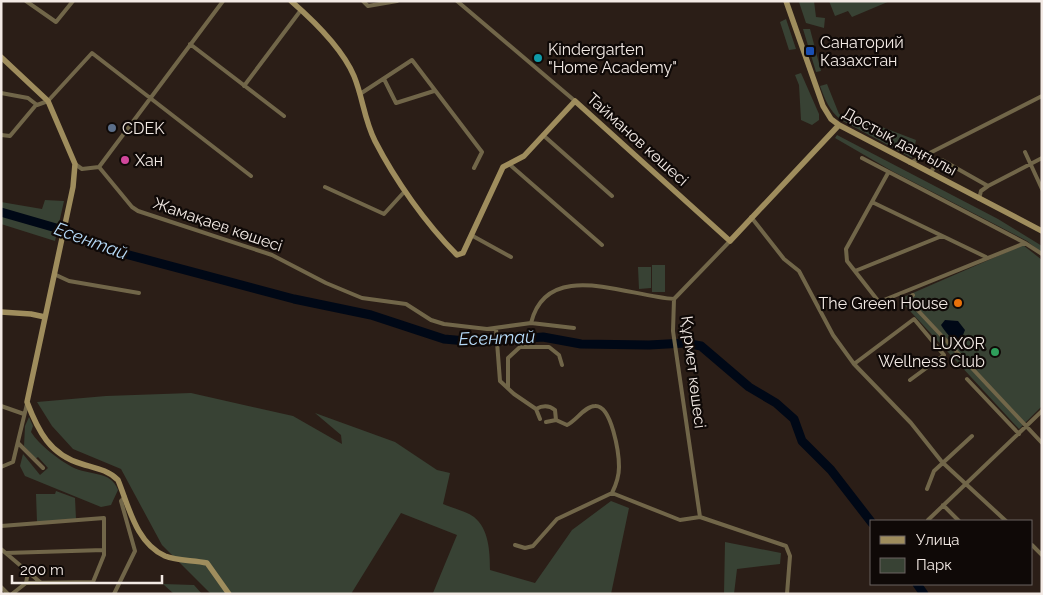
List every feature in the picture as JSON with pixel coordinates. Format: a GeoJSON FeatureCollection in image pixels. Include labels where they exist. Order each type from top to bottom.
{"type":"FeatureCollection","features":[{"type":"Feature","properties":{"kind":"street"},"geometry":{"type":"LineString","coordinates":[[26,1],[56,22],[73,1]]}},
{"type":"Feature","properties":{"kind":"street"},"geometry":{"type":"LineString","coordinates":[[75,164],[82,169],[99,167],[223,1]]}},
{"type":"Feature","properties":{"kind":"street"},"geometry":{"type":"LineString","coordinates":[[291,1],[350,66],[360,94],[364,116],[376,142],[405,191],[457,255],[463,253],[503,167],[524,156],[575,102]]}},
{"type":"Feature","properties":{"kind":"street"},"geometry":{"type":"LineString","coordinates":[[363,1],[368,6],[397,1]]}},
{"type":"Feature","properties":{"kind":"street","name":"Тайманов көшесі"},"geometry":{"type":"LineString","coordinates":[[457,1],[575,102],[730,241]]}},
{"type":"Feature","properties":{"kind":"street","name":"Достық даңғылы"},"geometry":{"type":"LineString","coordinates":[[786,1],[823,106],[831,120],[839,126],[1042,231]]}},
{"type":"Feature","properties":{"kind":"street"},"geometry":{"type":"LineString","coordinates":[[244,86],[301,10]]}},
{"type":"Feature","properties":{"kind":"street"},"geometry":{"type":"LineString","coordinates":[[190,44],[284,116]]}},
{"type":"Feature","properties":{"kind":"street"},"geometry":{"type":"LineString","coordinates":[[1,135],[10,136],[37,105],[48,101],[92,53],[252,176]]}},
{"type":"Feature","properties":{"kind":"street"},"geometry":{"type":"LineString","coordinates":[[1,57],[48,101],[75,164],[73,187],[61,239],[56,275],[45,317],[14,462],[1,467]]}},
{"type":"Feature","properties":{"kind":"street"},"geometry":{"type":"LineString","coordinates":[[360,94],[412,60],[482,152],[474,168]]}},
{"type":"Feature","properties":{"kind":"street"},"geometry":{"type":"LineString","coordinates":[[384,79],[396,103],[434,91]]}},
{"type":"Feature","properties":{"kind":"street"},"geometry":{"type":"LineString","coordinates":[[1,93],[28,98],[37,105]]}},
{"type":"Feature","properties":{"kind":"street"},"geometry":{"type":"LineString","coordinates":[[910,163],[1042,96]]}},
{"type":"Feature","properties":{"kind":"street","name":"Құрмет көшесі"},"geometry":{"type":"LineString","coordinates":[[700,518],[674,336],[672,315],[674,299],[839,126]]}},
{"type":"Feature","properties":{"kind":"street"},"geometry":{"type":"LineString","coordinates":[[543,135],[612,196]]}},
{"type":"Feature","properties":{"kind":"street"},"geometry":{"type":"LineString","coordinates":[[1025,152],[1042,189]]}},
{"type":"Feature","properties":{"kind":"street"},"geometry":{"type":"LineString","coordinates":[[862,158],[1025,243],[1042,254]]}},
{"type":"Feature","properties":{"kind":"street"},"geometry":{"type":"LineString","coordinates":[[979,199],[982,191],[988,186],[1042,158]]}},
{"type":"Feature","properties":{"kind":"street"},"geometry":{"type":"LineString","coordinates":[[930,173],[942,160],[988,186]]}},
{"type":"Feature","properties":{"kind":"street"},"geometry":{"type":"LineString","coordinates":[[509,164],[602,245]]}},
{"type":"Feature","properties":{"kind":"street","name":"Жамақаев көшесі"},"geometry":{"type":"LineString","coordinates":[[99,167],[132,207],[138,211],[272,255],[326,283],[362,298],[406,304],[431,320],[450,325],[496,329],[531,323],[574,328]]}},
{"type":"Feature","properties":{"kind":"street"},"geometry":{"type":"LineString","coordinates":[[888,173],[846,249],[847,261],[879,302],[986,257],[1025,243]]}},
{"type":"Feature","properties":{"kind":"street"},"geometry":{"type":"LineString","coordinates":[[325,187],[384,214],[405,191]]}},
{"type":"Feature","properties":{"kind":"street"},"geometry":{"type":"LineString","coordinates":[[872,202],[986,257]]}},
{"type":"Feature","properties":{"kind":"street"},"geometry":{"type":"LineString","coordinates":[[751,217],[784,259],[799,271],[833,335],[854,364],[911,423],[942,462],[1005,520]]}},
{"type":"Feature","properties":{"kind":"street"},"geometry":{"type":"LineString","coordinates":[[472,235],[511,257]]}},
{"type":"Feature","properties":{"kind":"street"},"geometry":{"type":"LineString","coordinates":[[855,271],[942,236]]}},
{"type":"Feature","properties":{"kind":"street"},"geometry":{"type":"LineString","coordinates":[[56,275],[69,281],[139,293]]}},
{"type":"Feature","properties":{"kind":"street"},"geometry":{"type":"LineString","coordinates":[[531,323],[533,313],[545,295],[570,284],[674,299]]}},
{"type":"Feature","properties":{"kind":"street"},"geometry":{"type":"LineString","coordinates":[[913,295],[910,297],[910,302],[1042,444]]}},
{"type":"Feature","properties":{"kind":"street"},"geometry":{"type":"LineString","coordinates":[[1,312],[45,317]]}},
{"type":"Feature","properties":{"kind":"street"},"geometry":{"type":"LineString","coordinates":[[854,364],[914,319],[944,355],[910,380]]}},
{"type":"Feature","properties":{"kind":"street"},"geometry":{"type":"LineString","coordinates":[[496,329],[500,381],[514,394],[536,409],[540,419]]}},
{"type":"Feature","properties":{"kind":"street"},"geometry":{"type":"LineString","coordinates":[[508,387],[508,358],[520,348],[549,347],[559,355],[562,365]]}},
{"type":"Feature","properties":{"kind":"street"},"geometry":{"type":"LineString","coordinates":[[967,379],[1019,434]]}},
{"type":"Feature","properties":{"kind":"street"},"geometry":{"type":"LineString","coordinates":[[27,402],[38,431],[54,448],[72,461],[111,473],[118,480],[140,535],[151,548],[166,556],[207,562],[229,594]]}},
{"type":"Feature","properties":{"kind":"street"},"geometry":{"type":"LineString","coordinates":[[1,406],[24,414]]}},
{"type":"Feature","properties":{"kind":"street"},"geometry":{"type":"LineString","coordinates":[[536,409],[545,406],[551,407],[555,410],[556,420]]}},
{"type":"Feature","properties":{"kind":"street"},"geometry":{"type":"LineString","coordinates":[[546,422],[556,420],[567,425],[595,406],[600,407],[606,413],[612,425],[619,465],[612,493]]}},
{"type":"Feature","properties":{"kind":"street"},"geometry":{"type":"LineString","coordinates":[[928,520],[1042,411]]}},
{"type":"Feature","properties":{"kind":"street"},"geometry":{"type":"LineString","coordinates":[[927,489],[934,471],[972,436]]}},
{"type":"Feature","properties":{"kind":"street"},"geometry":{"type":"LineString","coordinates":[[18,443],[43,468]]}},
{"type":"Feature","properties":{"kind":"street"},"geometry":{"type":"LineString","coordinates":[[515,544],[525,548],[533,546],[557,519],[612,493],[680,520],[700,518],[781,542],[786,546],[790,556],[787,594]]}},
{"type":"Feature","properties":{"kind":"street"},"geometry":{"type":"LineString","coordinates":[[114,594],[135,551],[121,501],[125,497]]}},
{"type":"Feature","properties":{"kind":"street"},"geometry":{"type":"LineString","coordinates":[[943,505],[958,520]]}},
{"type":"Feature","properties":{"kind":"street"},"geometry":{"type":"LineString","coordinates":[[1,526],[104,518],[104,550],[92,582],[26,583],[10,594],[1,587]]}},
{"type":"Feature","properties":{"kind":"street"},"geometry":{"type":"LineString","coordinates":[[1033,546],[1042,555]]}},
{"type":"Feature","properties":{"kind":"street"},"geometry":{"type":"LineString","coordinates":[[1,549],[40,582]]}},
{"type":"Feature","properties":{"kind":"street"},"geometry":{"type":"LineString","coordinates":[[6,553],[104,550]]}},
{"type":"Feature","properties":{"kind":"street"},"geometry":{"type":"LineString","coordinates":[[26,583],[28,572]]}},
{"type":"Feature","properties":{"kind":"green space"},"geometry":{"type":"Polygon","coordinates":[[[814,1],[816,17],[825,18],[824,28],[806,23],[799,2],[814,1]]]}},
{"type":"Feature","properties":{"kind":"green space"},"geometry":{"type":"Polygon","coordinates":[[[829,1],[890,1],[852,17],[848,11],[835,16],[829,1]]]}},
{"type":"Feature","properties":{"kind":"green space"},"geometry":{"type":"Polygon","coordinates":[[[786,19],[796,49],[789,50],[780,22],[786,19]]]}},
{"type":"Feature","properties":{"kind":"green space"},"geometry":{"type":"Polygon","coordinates":[[[803,29],[810,29],[821,71],[816,72],[803,29]]]}},
{"type":"Feature","properties":{"kind":"green space"},"geometry":{"type":"Polygon","coordinates":[[[801,73],[819,114],[819,120],[812,125],[801,120],[799,85],[795,75],[801,73]]]}},
{"type":"Feature","properties":{"kind":"green space"},"geometry":{"type":"Polygon","coordinates":[[[827,84],[839,114],[847,118],[853,116],[916,140],[912,158],[841,120],[830,109],[820,86],[827,84]]]}},
{"type":"Feature","properties":{"kind":"green space"},"geometry":{"type":"Polygon","coordinates":[[[837,135],[998,219],[1042,246],[1042,253],[1027,241],[892,171],[835,138],[837,135]]]}},
{"type":"Feature","properties":{"kind":"green space"},"geometry":{"type":"Polygon","coordinates":[[[45,200],[64,201],[55,241],[1,224],[1,202],[42,209],[45,200]]]}},
{"type":"Feature","properties":{"kind":"green space","name":"LUXOR Wellness Club"},"geometry":{"type":"Polygon","coordinates":[[[1023,245],[1042,260],[1042,406],[1019,429],[899,299],[1023,245]]]}},
{"type":"Feature","properties":{"kind":"green space"},"geometry":{"type":"Polygon","coordinates":[[[652,265],[665,265],[665,292],[652,292],[652,265]]]}},
{"type":"Feature","properties":{"kind":"green space"},"geometry":{"type":"Polygon","coordinates":[[[638,267],[651,267],[651,288],[639,289],[638,267]]]}},
{"type":"Feature","properties":{"kind":"green space"},"geometry":{"type":"Polygon","coordinates":[[[191,393],[293,416],[342,444],[341,435],[315,413],[395,442],[437,470],[450,473],[443,504],[467,513],[479,522],[488,541],[490,570],[535,583],[572,530],[611,501],[629,508],[611,594],[435,594],[433,593],[457,535],[401,513],[351,594],[211,594],[162,545],[121,469],[73,449],[52,426],[37,402],[106,396],[191,393]]]}},
{"type":"Feature","properties":{"kind":"green space"},"geometry":{"type":"Polygon","coordinates":[[[29,417],[33,426],[31,432],[50,452],[72,467],[105,476],[115,484],[118,490],[111,505],[101,507],[25,476],[20,466],[23,454],[40,475],[48,468],[38,457],[35,459],[24,446],[25,426],[29,417]]]}},
{"type":"Feature","properties":{"kind":"green space"},"geometry":{"type":"Polygon","coordinates":[[[56,491],[75,498],[76,519],[37,522],[36,494],[55,494],[56,491]]]}},
{"type":"Feature","properties":{"kind":"green space"},"geometry":{"type":"Polygon","coordinates":[[[725,542],[781,553],[780,564],[737,569],[734,594],[724,594],[725,542]]]}},
{"type":"Feature","properties":{"kind":"green space"},"geometry":{"type":"Polygon","coordinates":[[[163,584],[194,585],[202,594],[174,594],[163,584]]]}},
{"type":"Feature","properties":{"kind":"shaded area"},"geometry":{"type":"Polygon","coordinates":[[[945,320],[958,321],[965,330],[963,335],[966,340],[965,343],[958,342],[948,335],[941,325],[945,320]]]}},
{"type":"Feature","properties":{"kind":"waterway","name":"Есентай"},"geometry":{"type":"LineString","coordinates":[[1,212],[70,232],[99,247],[294,299],[371,315],[444,339],[477,342],[543,337],[581,344],[649,345],[685,343],[701,346],[749,387],[776,403],[794,419],[802,441],[831,470],[870,520]]}},
{"type":"Feature","properties":{"kind":"waterway","name":"Есентай"},"geometry":{"type":"LineString","coordinates":[[918,585],[924,594]]}},
{"type":"Feature","properties":{"kind":"place","name":"Санаторий Казахстан"},"geometry":{"type":"Point","coordinates":[810,51]}},
{"type":"Feature","properties":{"kind":"place","name":"Kindergarten \"Home Academy\""},"geometry":{"type":"Point","coordinates":[538,58]}},
{"type":"Feature","properties":{"kind":"place","name":"CDEK"},"geometry":{"type":"Point","coordinates":[112,128]}},
{"type":"Feature","properties":{"kind":"place","name":"Хан"},"geometry":{"type":"Point","coordinates":[125,160]}},
{"type":"Feature","properties":{"kind":"place","name":"The Green House"},"geometry":{"type":"Point","coordinates":[958,303]}},
{"type":"Feature","properties":{"kind":"place","name":"LUXOR Wellness Club"},"geometry":{"type":"Point","coordinates":[995,352]}}]}
